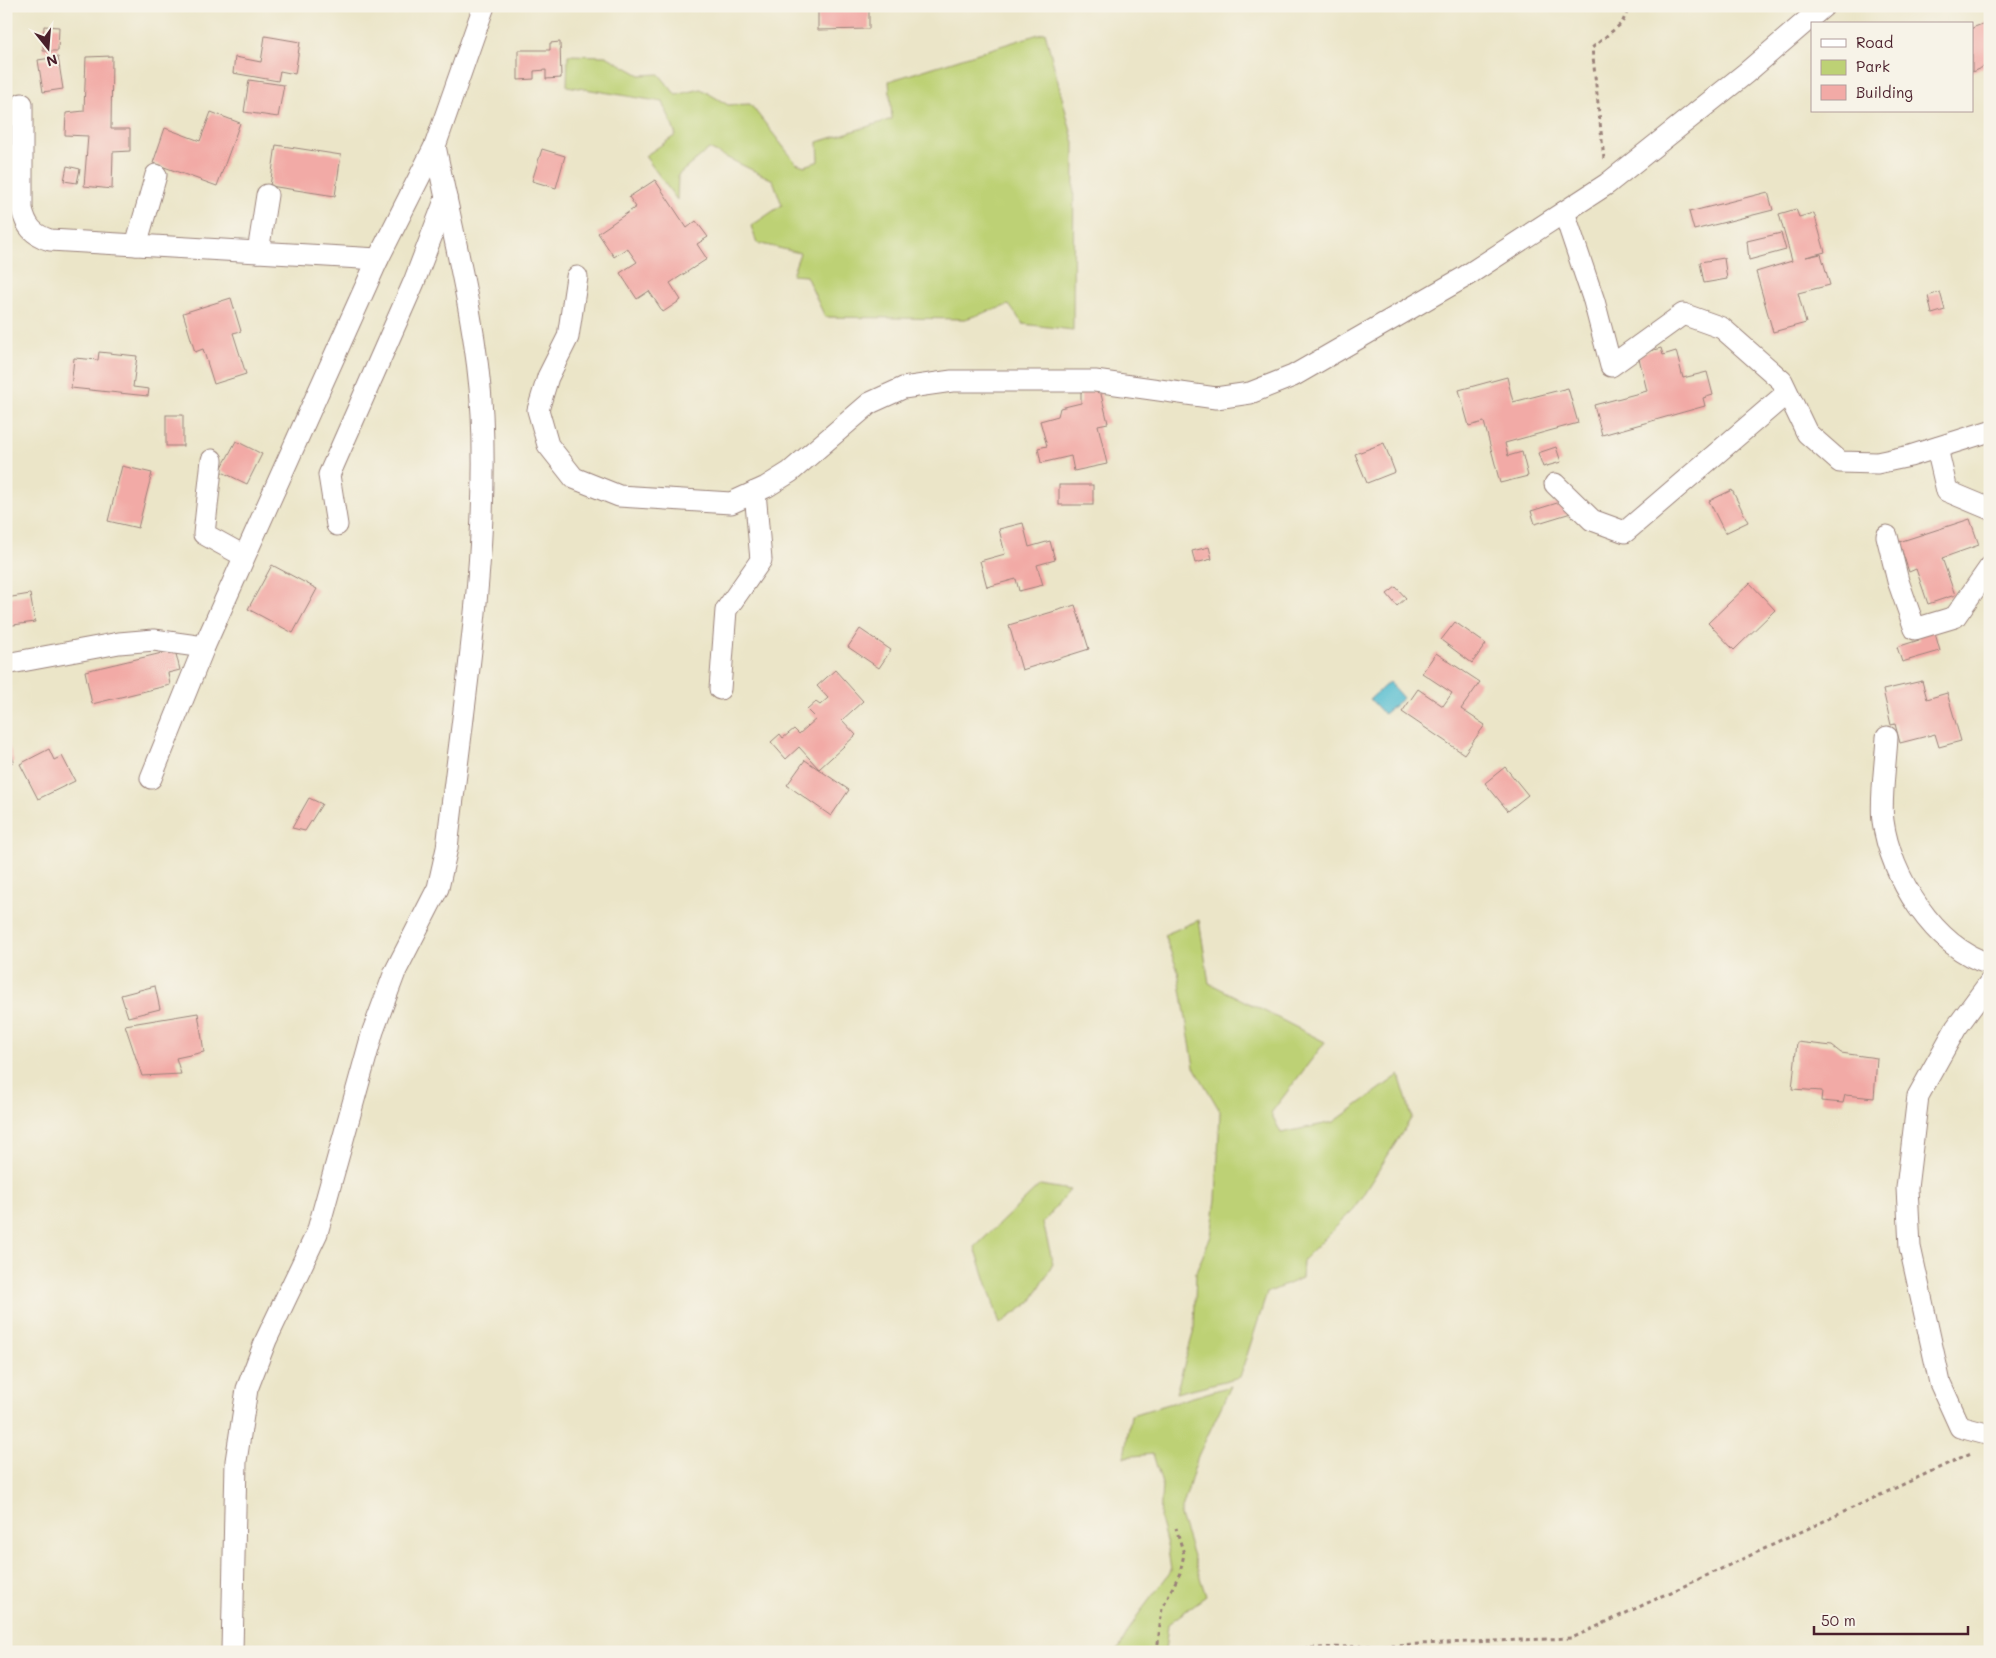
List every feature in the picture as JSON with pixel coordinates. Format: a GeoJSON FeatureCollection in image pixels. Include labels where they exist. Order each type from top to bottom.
{"type":"FeatureCollection","features":[{"type":"Feature","properties":{"kind":"street"},"geometry":{"type":"LineString","coordinates":[[151,778],[204,647],[244,556],[378,259],[434,146],[484,6]]}},
{"type":"Feature","properties":{"kind":"street"},"geometry":{"type":"LineString","coordinates":[[577,278],[568,337],[548,376],[538,410],[548,445],[574,478],[619,496],[731,503],[790,472],[870,403],[903,388],[952,381],[1095,381],[1216,398],[1250,393],[1293,376],[1463,278],[1607,184],[1746,73],[1824,6]]}},
{"type":"Feature","properties":{"kind":"street"},"geometry":{"type":"LineString","coordinates":[[22,104],[22,209],[24,220],[30,230],[39,236],[50,240],[378,259]]}},
{"type":"Feature","properties":{"kind":"street"},"geometry":{"type":"LineString","coordinates":[[232,1652],[236,1460],[247,1389],[266,1340],[317,1233],[373,1031],[395,972],[438,888],[447,848],[474,613],[482,500],[482,414],[470,316],[434,146]]}},
{"type":"Feature","properties":{"kind":"street"},"geometry":{"type":"LineString","coordinates":[[136,245],[156,175]]}},
{"type":"Feature","properties":{"kind":"street"},"geometry":{"type":"LineString","coordinates":[[258,252],[267,195]]}},
{"type":"Feature","properties":{"kind":"street"},"geometry":{"type":"LineString","coordinates":[[337,525],[329,475],[414,282],[446,198]]}},
{"type":"Feature","properties":{"kind":"street"},"geometry":{"type":"LineString","coordinates":[[1564,212],[1594,300],[1611,366],[1683,314],[1722,328],[1782,381],[1807,433],[1840,462],[1877,463],[1937,448],[1990,431]]}},
{"type":"Feature","properties":{"kind":"street"},"geometry":{"type":"LineString","coordinates":[[1555,484],[1592,520],[1625,532],[1787,392]]}},
{"type":"Feature","properties":{"kind":"street"},"geometry":{"type":"LineString","coordinates":[[1937,448],[1947,492],[1990,509]]}},
{"type":"Feature","properties":{"kind":"street"},"geometry":{"type":"LineString","coordinates":[[212,460],[204,534],[244,556]]}},
{"type":"Feature","properties":{"kind":"street"},"geometry":{"type":"LineString","coordinates":[[720,689],[726,610],[761,560],[755,492]]}},
{"type":"Feature","properties":{"kind":"street"},"geometry":{"type":"LineString","coordinates":[[1887,536],[1898,581],[1915,629],[1955,618],[1990,567]]}},
{"type":"Feature","properties":{"kind":"street"},"geometry":{"type":"LineString","coordinates":[[6,664],[119,643],[154,640],[204,647]]}},
{"type":"Feature","properties":{"kind":"street"},"geometry":{"type":"LineString","coordinates":[[1887,737],[1882,820],[1891,857],[1908,890],[1932,926],[1973,960],[1990,964]]}},
{"type":"Feature","properties":{"kind":"street"},"geometry":{"type":"LineString","coordinates":[[1985,1442],[1960,1427],[1940,1383],[1910,1247],[1907,1188],[1918,1096],[1956,1028],[1990,982]]}},
{"type":"Feature","properties":{"kind":"path"},"geometry":{"type":"LineString","coordinates":[[1607,184],[1592,48],[1622,23],[1630,6]]}},
{"type":"Feature","properties":{"kind":"path"},"geometry":{"type":"LineString","coordinates":[[1215,1652],[1572,1638],[1985,1442]]}},
{"type":"Feature","properties":{"kind":"path"},"geometry":{"type":"LineString","coordinates":[[1157,1652],[1162,1608],[1180,1573],[1184,1554],[1176,1528]]}},
{"type":"Feature","properties":{"kind":"green space"},"geometry":{"type":"Polygon","coordinates":[[[1045,32],[1074,143],[1073,330],[1023,324],[1009,305],[965,319],[825,317],[806,276],[792,275],[800,253],[757,243],[751,226],[782,205],[773,180],[709,149],[678,175],[677,200],[645,156],[676,135],[663,102],[567,86],[568,55],[606,56],[640,75],[659,74],[676,95],[701,89],[728,105],[750,104],[796,163],[805,166],[819,161],[818,142],[892,119],[889,81],[1045,32]]]}},
{"type":"Feature","properties":{"kind":"green space"},"geometry":{"type":"Polygon","coordinates":[[[1199,920],[1209,983],[1325,1042],[1271,1113],[1281,1133],[1334,1122],[1399,1075],[1412,1117],[1354,1209],[1303,1260],[1302,1278],[1267,1293],[1240,1377],[1176,1393],[1194,1330],[1196,1272],[1211,1236],[1216,1199],[1220,1111],[1194,1067],[1178,971],[1164,935],[1199,920]]]}},
{"type":"Feature","properties":{"kind":"green space"},"geometry":{"type":"Polygon","coordinates":[[[1040,1185],[1070,1190],[1043,1223],[1053,1264],[1031,1302],[1000,1324],[975,1247],[1040,1185]]]}},
{"type":"Feature","properties":{"kind":"green space"},"geometry":{"type":"Polygon","coordinates":[[[1231,1386],[1198,1456],[1180,1516],[1206,1596],[1168,1624],[1165,1652],[1117,1652],[1137,1616],[1171,1571],[1168,1549],[1160,1519],[1162,1484],[1153,1454],[1124,1457],[1131,1415],[1231,1386]]]}},
{"type":"Feature","properties":{"kind":"water"},"geometry":{"type":"Polygon","coordinates":[[[1389,682],[1403,698],[1384,714],[1370,699],[1389,682]]]}},
{"type":"Feature","properties":{"kind":"building"},"geometry":{"type":"Polygon","coordinates":[[[818,6],[869,6],[869,29],[818,30],[818,6]]]}},
{"type":"Feature","properties":{"kind":"building"},"geometry":{"type":"Polygon","coordinates":[[[1990,21],[1990,64],[1974,71],[1974,27],[1990,21]]]}},
{"type":"Feature","properties":{"kind":"building"},"geometry":{"type":"Polygon","coordinates":[[[44,26],[59,27],[58,51],[43,51],[44,26]]]}},
{"type":"Feature","properties":{"kind":"building"},"geometry":{"type":"Polygon","coordinates":[[[265,36],[300,42],[295,74],[280,71],[278,81],[233,73],[235,57],[261,62],[265,36]]]}},
{"type":"Feature","properties":{"kind":"building"},"geometry":{"type":"Polygon","coordinates":[[[560,42],[561,78],[546,79],[546,70],[534,71],[534,79],[518,80],[518,50],[550,50],[550,43],[560,42]]]}},
{"type":"Feature","properties":{"kind":"building"},"geometry":{"type":"Polygon","coordinates":[[[112,56],[111,129],[130,129],[130,151],[113,152],[112,189],[84,186],[88,136],[65,135],[66,113],[84,111],[86,57],[112,56]]]}},
{"type":"Feature","properties":{"kind":"building"},"geometry":{"type":"Polygon","coordinates":[[[58,57],[63,89],[43,92],[38,60],[58,57]]]}},
{"type":"Feature","properties":{"kind":"building"},"geometry":{"type":"Polygon","coordinates":[[[249,80],[284,85],[278,117],[244,112],[249,80]]]}},
{"type":"Feature","properties":{"kind":"building"},"geometry":{"type":"Polygon","coordinates":[[[211,112],[240,123],[217,186],[153,163],[165,128],[200,141],[211,112]]]}},
{"type":"Feature","properties":{"kind":"building"},"geometry":{"type":"Polygon","coordinates":[[[276,145],[341,155],[335,196],[270,186],[276,145]]]}},
{"type":"Feature","properties":{"kind":"building"},"geometry":{"type":"Polygon","coordinates":[[[542,149],[565,156],[556,188],[532,181],[542,149]]]}},
{"type":"Feature","properties":{"kind":"building"},"geometry":{"type":"Polygon","coordinates":[[[67,166],[80,169],[77,183],[64,181],[67,166]]]}},
{"type":"Feature","properties":{"kind":"building"},"geometry":{"type":"Polygon","coordinates":[[[655,180],[687,228],[696,221],[708,237],[697,244],[707,259],[670,283],[681,300],[663,312],[649,291],[637,299],[620,273],[637,262],[627,248],[614,257],[598,233],[636,207],[629,197],[655,180]]]}},
{"type":"Feature","properties":{"kind":"building"},"geometry":{"type":"Polygon","coordinates":[[[1768,192],[1773,210],[1694,230],[1689,212],[1768,192]]]}},
{"type":"Feature","properties":{"kind":"building"},"geometry":{"type":"Polygon","coordinates":[[[1796,209],[1799,217],[1814,213],[1825,252],[1806,257],[1821,254],[1830,285],[1798,293],[1806,323],[1773,332],[1756,272],[1792,261],[1779,214],[1796,209]]]}},
{"type":"Feature","properties":{"kind":"building"},"geometry":{"type":"Polygon","coordinates":[[[1781,233],[1786,250],[1749,260],[1747,241],[1781,233]]]}},
{"type":"Feature","properties":{"kind":"building"},"geometry":{"type":"Polygon","coordinates":[[[1724,258],[1727,279],[1704,283],[1700,262],[1724,258]]]}},
{"type":"Feature","properties":{"kind":"building"},"geometry":{"type":"Polygon","coordinates":[[[1940,292],[1945,310],[1932,314],[1928,296],[1940,292]]]}},
{"type":"Feature","properties":{"kind":"building"},"geometry":{"type":"Polygon","coordinates":[[[231,298],[241,331],[233,333],[246,374],[214,384],[203,349],[195,352],[183,313],[231,298]]]}},
{"type":"Feature","properties":{"kind":"building"},"geometry":{"type":"Polygon","coordinates":[[[1661,348],[1663,355],[1676,351],[1683,378],[1707,372],[1713,395],[1703,398],[1705,406],[1602,435],[1594,405],[1647,391],[1638,354],[1661,348]]]}},
{"type":"Feature","properties":{"kind":"building"},"geometry":{"type":"Polygon","coordinates":[[[99,352],[137,356],[133,387],[149,389],[148,396],[71,388],[74,358],[98,360],[99,352]]]}},
{"type":"Feature","properties":{"kind":"building"},"geometry":{"type":"Polygon","coordinates":[[[1507,377],[1513,402],[1568,388],[1578,423],[1505,443],[1508,456],[1522,452],[1528,476],[1500,483],[1484,422],[1469,426],[1459,390],[1507,377]]]}},
{"type":"Feature","properties":{"kind":"building"},"geometry":{"type":"Polygon","coordinates":[[[1100,390],[1108,423],[1098,425],[1107,464],[1074,471],[1071,456],[1041,463],[1038,448],[1047,446],[1040,421],[1058,416],[1060,408],[1081,403],[1081,392],[1100,390]]]}},
{"type":"Feature","properties":{"kind":"building"},"geometry":{"type":"Polygon","coordinates":[[[166,415],[183,415],[183,446],[166,446],[166,415]]]}},
{"type":"Feature","properties":{"kind":"building"},"geometry":{"type":"Polygon","coordinates":[[[236,441],[262,454],[247,484],[220,471],[236,441]]]}},
{"type":"Feature","properties":{"kind":"building"},"geometry":{"type":"Polygon","coordinates":[[[1384,443],[1395,472],[1367,483],[1355,454],[1384,443]]]}},
{"type":"Feature","properties":{"kind":"building"},"geometry":{"type":"Polygon","coordinates":[[[1556,447],[1561,462],[1543,467],[1538,453],[1556,447]]]}},
{"type":"Feature","properties":{"kind":"building"},"geometry":{"type":"Polygon","coordinates":[[[122,466],[152,473],[138,528],[108,521],[122,466]]]}},
{"type":"Feature","properties":{"kind":"building"},"geometry":{"type":"Polygon","coordinates":[[[1059,485],[1093,485],[1093,505],[1059,505],[1059,485]]]}},
{"type":"Feature","properties":{"kind":"building"},"geometry":{"type":"Polygon","coordinates":[[[1732,490],[1748,522],[1725,533],[1709,501],[1732,490]]]}},
{"type":"Feature","properties":{"kind":"building"},"geometry":{"type":"Polygon","coordinates":[[[1567,500],[1571,513],[1535,524],[1531,511],[1567,500]]]}},
{"type":"Feature","properties":{"kind":"building"},"geometry":{"type":"Polygon","coordinates":[[[1970,519],[1979,545],[1942,558],[1955,595],[1928,604],[1916,569],[1909,572],[1899,542],[1970,519]]]}},
{"type":"Feature","properties":{"kind":"building"},"geometry":{"type":"Polygon","coordinates":[[[1023,523],[1029,547],[1050,541],[1055,560],[1037,565],[1043,585],[1019,591],[1016,579],[987,587],[980,561],[1005,554],[999,529],[1023,523]]]}},
{"type":"Feature","properties":{"kind":"building"},"geometry":{"type":"Polygon","coordinates":[[[1209,547],[1212,559],[1195,563],[1192,551],[1209,547]]]}},
{"type":"Feature","properties":{"kind":"building"},"geometry":{"type":"Polygon","coordinates":[[[272,565],[317,589],[293,633],[248,609],[272,565]]]}},
{"type":"Feature","properties":{"kind":"building"},"geometry":{"type":"Polygon","coordinates":[[[1750,583],[1775,610],[1734,650],[1708,623],[1750,583]]]}},
{"type":"Feature","properties":{"kind":"building"},"geometry":{"type":"Polygon","coordinates":[[[1396,587],[1406,598],[1397,606],[1387,594],[1396,587]]]}},
{"type":"Feature","properties":{"kind":"building"},"geometry":{"type":"Polygon","coordinates":[[[30,594],[35,622],[6,626],[6,598],[30,594]]]}},
{"type":"Feature","properties":{"kind":"building"},"geometry":{"type":"Polygon","coordinates":[[[1075,605],[1089,649],[1022,670],[1009,625],[1075,605]]]}},
{"type":"Feature","properties":{"kind":"building"},"geometry":{"type":"Polygon","coordinates":[[[1455,622],[1486,644],[1472,663],[1441,640],[1455,622]]]}},
{"type":"Feature","properties":{"kind":"building"},"geometry":{"type":"Polygon","coordinates":[[[1933,626],[1940,651],[1902,662],[1897,647],[1919,640],[1916,631],[1933,626]]]}},
{"type":"Feature","properties":{"kind":"building"},"geometry":{"type":"Polygon","coordinates":[[[860,629],[891,650],[879,668],[848,647],[860,629]]]}},
{"type":"Feature","properties":{"kind":"building"},"geometry":{"type":"Polygon","coordinates":[[[175,650],[180,670],[168,673],[170,685],[92,704],[85,671],[175,650]]]}},
{"type":"Feature","properties":{"kind":"building"},"geometry":{"type":"Polygon","coordinates":[[[1436,653],[1480,682],[1461,709],[1485,725],[1464,754],[1402,712],[1418,689],[1443,706],[1452,693],[1422,673],[1436,653]]]}},
{"type":"Feature","properties":{"kind":"building"},"geometry":{"type":"Polygon","coordinates":[[[835,670],[863,701],[842,720],[856,735],[819,769],[799,747],[786,759],[771,742],[780,734],[783,738],[794,729],[799,734],[816,719],[807,710],[816,702],[820,705],[828,698],[817,686],[835,670]]]}},
{"type":"Feature","properties":{"kind":"building"},"geometry":{"type":"Polygon","coordinates":[[[1922,681],[1927,699],[1947,693],[1961,741],[1939,747],[1935,734],[1900,743],[1895,724],[1891,725],[1883,690],[1922,681]]]}},
{"type":"Feature","properties":{"kind":"building"},"geometry":{"type":"Polygon","coordinates":[[[6,737],[14,762],[6,764],[6,737]]]}},
{"type":"Feature","properties":{"kind":"building"},"geometry":{"type":"Polygon","coordinates":[[[49,749],[54,760],[62,756],[75,781],[38,799],[20,764],[49,749]]]}},
{"type":"Feature","properties":{"kind":"building"},"geometry":{"type":"Polygon","coordinates":[[[805,760],[849,790],[831,816],[787,785],[805,760]]]}},
{"type":"Feature","properties":{"kind":"building"},"geometry":{"type":"Polygon","coordinates":[[[1505,767],[1528,795],[1508,811],[1485,783],[1505,767]]]}},
{"type":"Feature","properties":{"kind":"building"},"geometry":{"type":"Polygon","coordinates":[[[309,798],[322,804],[305,831],[292,828],[309,798]]]}},
{"type":"Feature","properties":{"kind":"building"},"geometry":{"type":"Polygon","coordinates":[[[155,986],[160,1009],[128,1017],[121,995],[155,986]]]}},
{"type":"Feature","properties":{"kind":"building"},"geometry":{"type":"Polygon","coordinates":[[[198,1013],[204,1052],[176,1058],[181,1074],[142,1076],[125,1025],[198,1013]]]}},
{"type":"Feature","properties":{"kind":"building"},"geometry":{"type":"Polygon","coordinates":[[[1797,1042],[1832,1046],[1841,1053],[1877,1058],[1874,1098],[1845,1095],[1843,1103],[1821,1101],[1822,1091],[1792,1089],[1797,1042]]]}}]}
